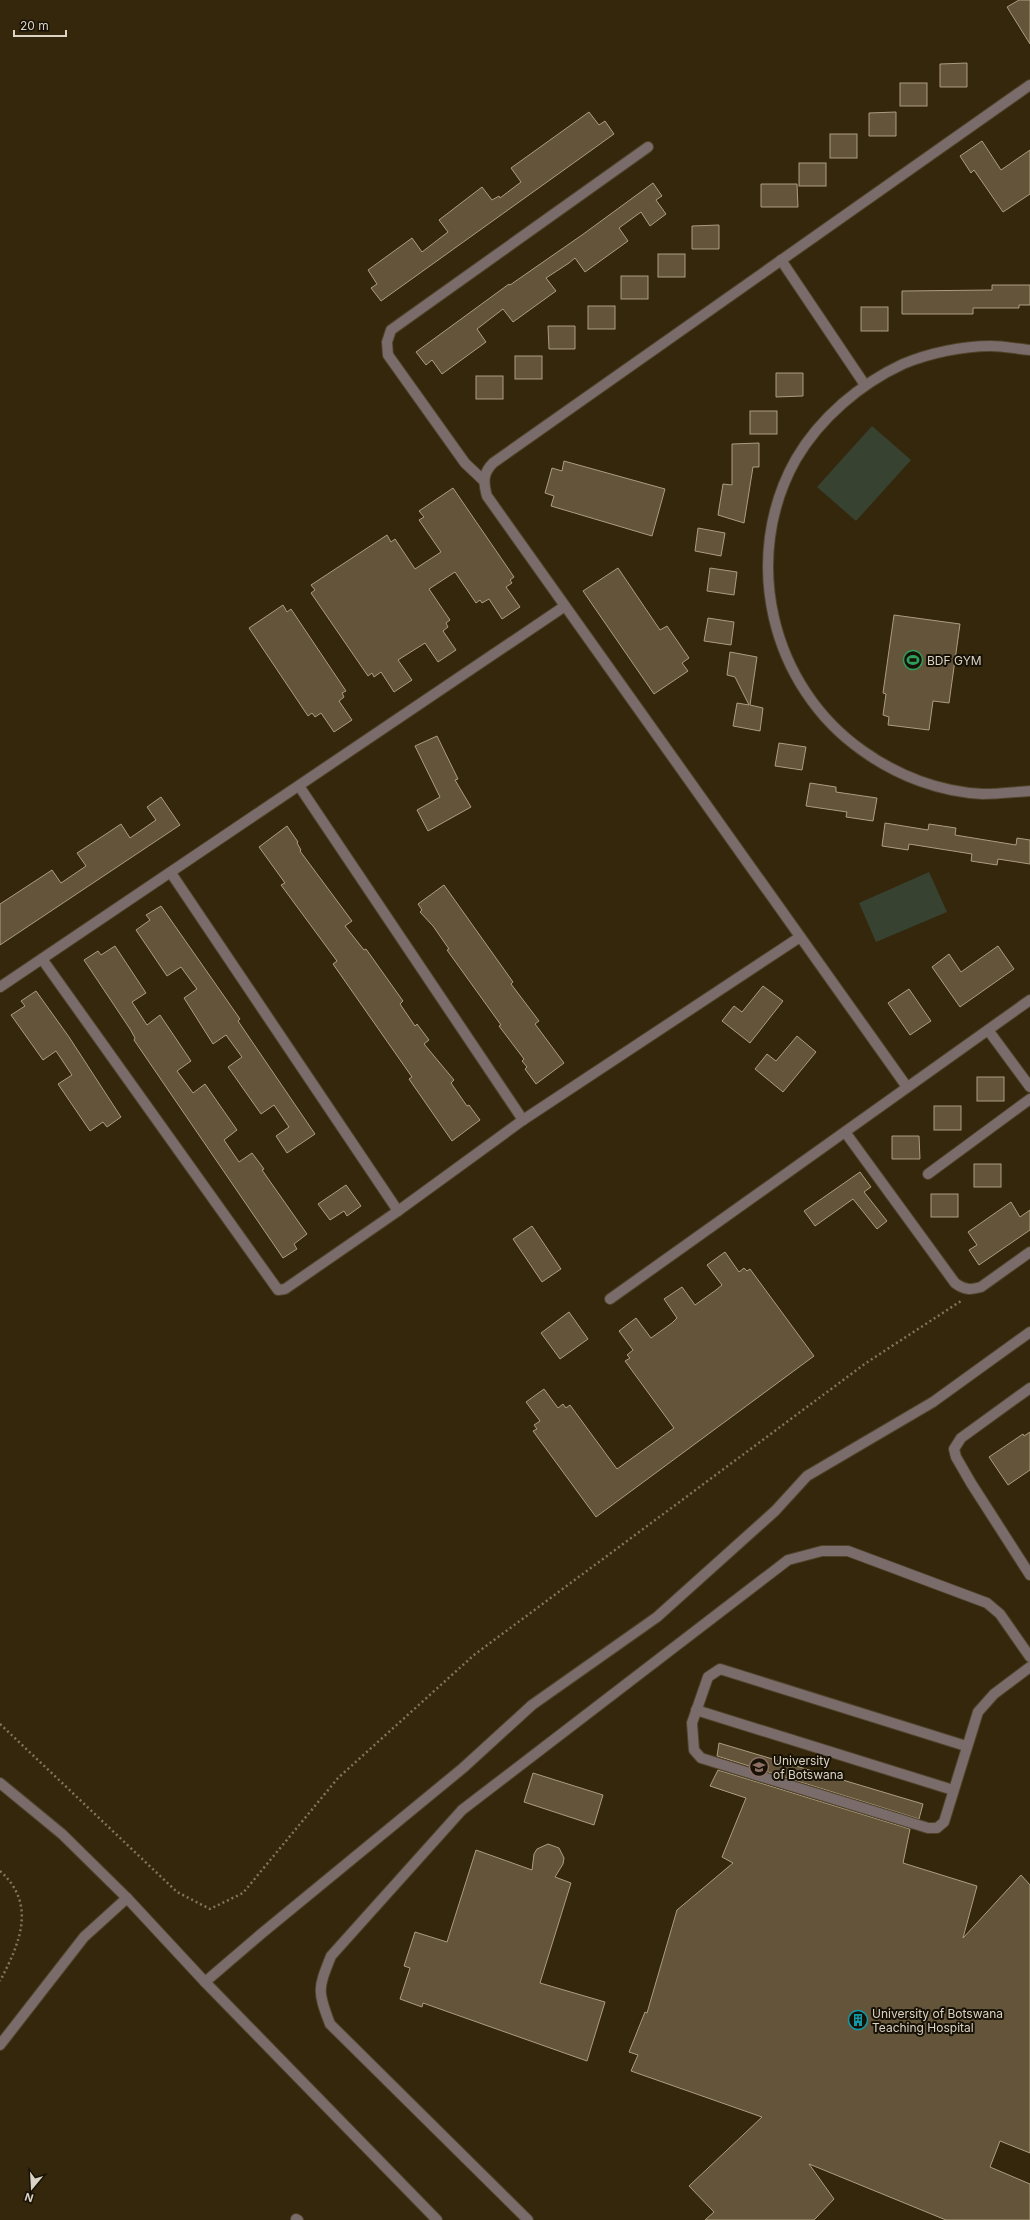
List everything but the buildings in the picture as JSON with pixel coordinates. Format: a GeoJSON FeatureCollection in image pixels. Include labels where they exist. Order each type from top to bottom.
{"type":"FeatureCollection","features":[{"type":"Feature","properties":{"kind":"street"},"geometry":{"type":"LineString","coordinates":[[907,1088],[487,496],[484,481],[488,469],[493,463],[1030,85]]}},
{"type":"Feature","properties":{"kind":"street"},"geometry":{"type":"LineString","coordinates":[[484,481],[465,463],[388,355],[387,342],[392,330],[648,147]]}},
{"type":"Feature","properties":{"kind":"street"},"geometry":{"type":"LineString","coordinates":[[781,260],[865,385]]}},
{"type":"Feature","properties":{"kind":"street"},"geometry":{"type":"LineString","coordinates":[[1030,350],[991,346],[947,351],[904,364],[865,385],[826,418],[796,459],[776,506],[768,556],[770,606],[784,655],[809,700],[843,738],[885,767],[932,786],[983,794],[1030,791]]}},
{"type":"Feature","properties":{"kind":"street"},"geometry":{"type":"LineString","coordinates":[[0,987],[565,606]]}},
{"type":"Feature","properties":{"kind":"street"},"geometry":{"type":"LineString","coordinates":[[299,786],[523,1120]]}},
{"type":"Feature","properties":{"kind":"street"},"geometry":{"type":"LineString","coordinates":[[171,873],[398,1211]]}},
{"type":"Feature","properties":{"kind":"street"},"geometry":{"type":"LineString","coordinates":[[42,959],[278,1290],[285,1289],[398,1211],[523,1120],[800,937]]}},
{"type":"Feature","properties":{"kind":"street"},"geometry":{"type":"LineString","coordinates":[[610,1299],[1030,1000]]}},
{"type":"Feature","properties":{"kind":"street"},"geometry":{"type":"LineString","coordinates":[[988,1030],[1030,1087]]}},
{"type":"Feature","properties":{"kind":"street"},"geometry":{"type":"LineString","coordinates":[[928,1174],[1030,1099]]}},
{"type":"Feature","properties":{"kind":"street"},"geometry":{"type":"LineString","coordinates":[[845,1132],[955,1283],[961,1287],[974,1289],[981,1287],[1030,1252]]}},
{"type":"Feature","properties":{"kind":"street"},"geometry":{"type":"LineString","coordinates":[[205,1982],[261,1934],[464,1768],[532,1705],[657,1617],[775,1511],[808,1476],[933,1402],[1030,1332]]}},
{"type":"Feature","properties":{"kind":"street"},"geometry":{"type":"LineString","coordinates":[[1030,1388],[961,1438],[954,1449],[956,1456],[971,1483],[1030,1575]]}},
{"type":"Feature","properties":{"kind":"street"},"geometry":{"type":"LineString","coordinates":[[528,2220],[330,2024],[321,2000],[320,1983],[331,1956],[462,1810],[788,1560],[822,1551],[848,1552],[987,1603],[1000,1614],[1030,1657]]}},
{"type":"Feature","properties":{"kind":"street"},"geometry":{"type":"LineString","coordinates":[[966,1746],[720,1669],[708,1677],[692,1723],[692,1742],[694,1750],[700,1758],[928,1828],[942,1825],[978,1712],[994,1694],[1030,1666]]}},
{"type":"Feature","properties":{"kind":"street"},"geometry":{"type":"LineString","coordinates":[[696,1710],[953,1790]]}},
{"type":"Feature","properties":{"kind":"street"},"geometry":{"type":"LineString","coordinates":[[0,1783],[62,1834],[127,1898],[205,1982],[437,2220]]}},
{"type":"Feature","properties":{"kind":"street"},"geometry":{"type":"LineString","coordinates":[[0,2045],[84,1938],[127,1898]]}},
{"type":"Feature","properties":{"kind":"path"},"geometry":{"type":"LineString","coordinates":[[0,1724],[177,1892],[210,1909],[243,1893],[338,1778],[474,1656],[866,1364],[962,1300]]}},
{"type":"Feature","properties":{"kind":"path"},"geometry":{"type":"LineString","coordinates":[[0,1871],[18,1891],[22,1916],[19,1938],[0,1981]]}},
{"type":"Feature","properties":{"kind":"green space"},"geometry":{"type":"Polygon","coordinates":[[[872,426],[911,460],[856,521],[817,487],[872,426]]]}},
{"type":"Feature","properties":{"kind":"green space"},"geometry":{"type":"Polygon","coordinates":[[[929,872],[947,912],[876,942],[859,903],[929,872]]]}},
{"type":"Feature","properties":{"kind":"place","name":"BDF GYM"},"geometry":{"type":"Point","coordinates":[913,660]}},
{"type":"Feature","properties":{"kind":"place","name":"University of Botswana"},"geometry":{"type":"Point","coordinates":[759,1767]}},
{"type":"Feature","properties":{"kind":"place","name":"University of Botswana Teaching Hospital"},"geometry":{"type":"Point","coordinates":[858,2020]}}]}
